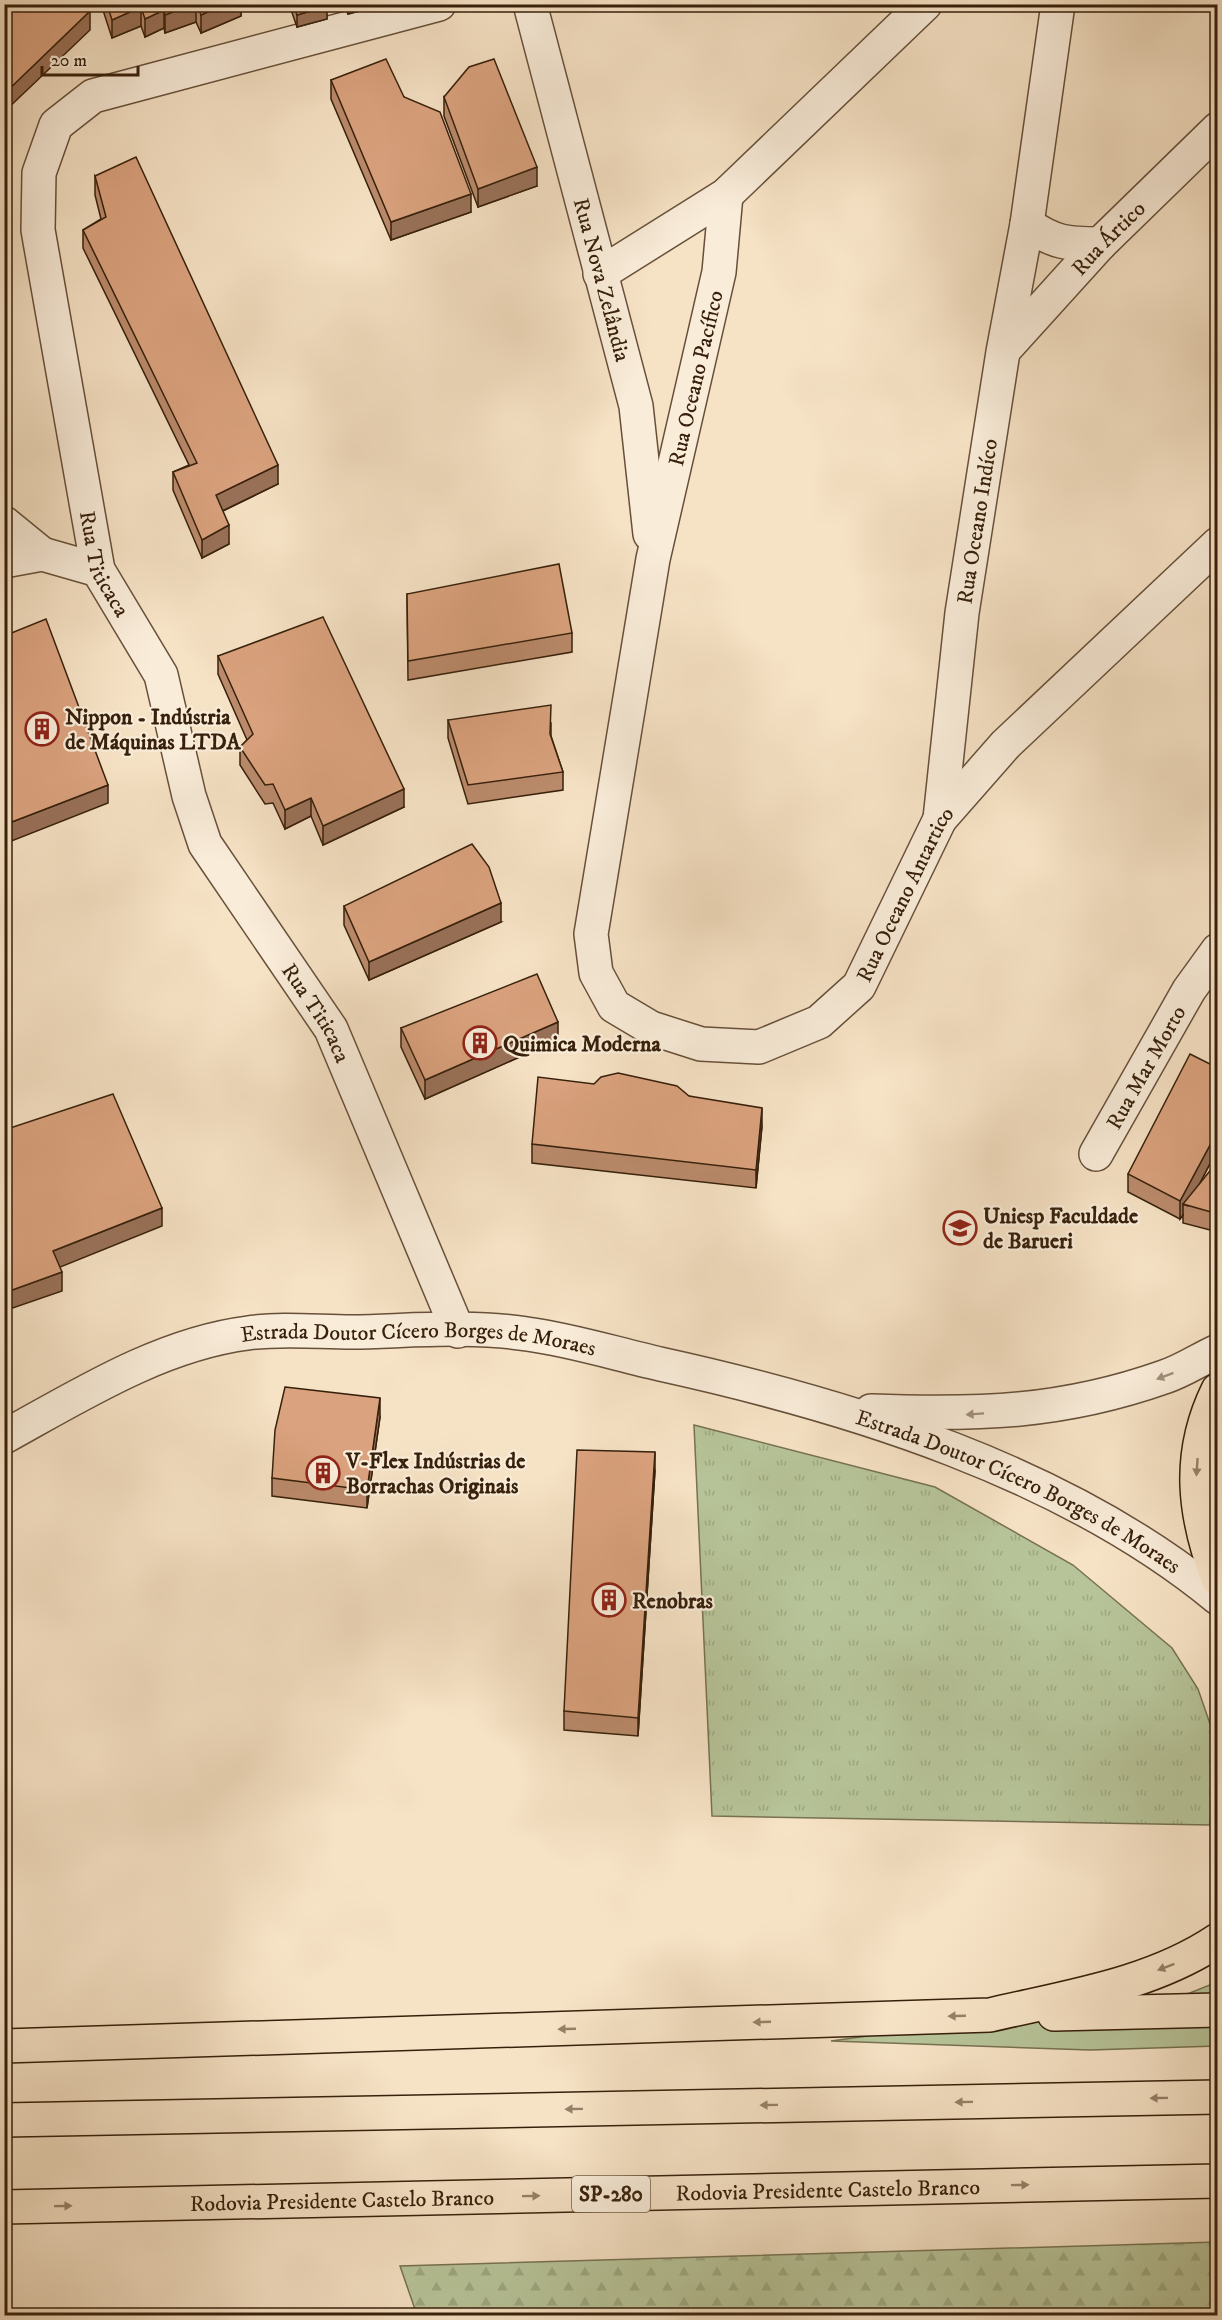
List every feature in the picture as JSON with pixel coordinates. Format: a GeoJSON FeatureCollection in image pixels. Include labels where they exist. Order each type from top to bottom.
{"type":"FeatureCollection","features":[{"type":"Feature","properties":{"kind":"main road"},"geometry":{"type":"LineString","coordinates":[[1218,1390],[1210,1406],[1199,1449],[1196,1493],[1202,1537],[1218,1579]]}},
{"type":"Feature","properties":{"kind":"main road"},"geometry":{"type":"LineString","coordinates":[[990,2015],[1122,1984],[1191,1958],[1218,1940]]}},
{"type":"Feature","properties":{"kind":"main road"},"geometry":{"type":"LineString","coordinates":[[4,2046],[1218,2010]]}},
{"type":"Feature","properties":{"kind":"main road"},"geometry":{"type":"LineString","coordinates":[[4,2120],[1218,2097]]}},
{"type":"Feature","properties":{"kind":"main road","name":"Rodovia Presidente Castelo Branco"},"geometry":{"type":"LineString","coordinates":[[4,2207],[1218,2181]]}},
{"type":"Feature","properties":{"kind":"street","name":"Rua Titicaca"},"geometry":{"type":"LineString","coordinates":[[439,4],[93,96],[56,125],[39,172],[38,230],[98,570],[161,675],[189,796],[205,844],[331,1029],[458,1331]]}},
{"type":"Feature","properties":{"kind":"street","name":"Rua Nova Zelândia"},"geometry":{"type":"LineString","coordinates":[[530,4],[636,406],[653,559]]}},
{"type":"Feature","properties":{"kind":"street"},"geometry":{"type":"LineString","coordinates":[[600,274],[726,195],[925,4]]}},
{"type":"Feature","properties":{"kind":"street","name":"Rua Oceano Indíco"},"geometry":{"type":"LineString","coordinates":[[940,819],[962,613],[1003,352],[1027,224],[1058,4]]}},
{"type":"Feature","properties":{"kind":"street","name":"Rua Ártico"},"geometry":{"type":"LineString","coordinates":[[1003,352],[1100,244],[1218,129]]}},
{"type":"Feature","properties":{"kind":"street","name":"Rua Oceano Pacífico"},"geometry":{"type":"LineString","coordinates":[[653,559],[719,272],[726,195]]}},
{"type":"Feature","properties":{"kind":"street"},"geometry":{"type":"LineString","coordinates":[[1027,224],[1049,239],[1066,244],[1100,244]]}},
{"type":"Feature","properties":{"kind":"street"},"geometry":{"type":"LineString","coordinates":[[4,523],[42,554],[98,570]]}},
{"type":"Feature","properties":{"kind":"street","name":"Rua Oceano Antartico"},"geometry":{"type":"LineString","coordinates":[[653,559],[591,934],[596,973],[614,1006],[651,1028],[701,1044],[759,1047],[819,1022],[859,986],[940,819],[1006,744],[1218,544]]}},
{"type":"Feature","properties":{"kind":"street"},"geometry":{"type":"LineString","coordinates":[[4,561],[42,554]]}},
{"type":"Feature","properties":{"kind":"street","name":"Rua Mar Morto"},"geometry":{"type":"LineString","coordinates":[[1096,1154],[1189,990],[1218,950]]}},
{"type":"Feature","properties":{"kind":"street","name":"Estrada Doutor Cícero Borges de Moraes"},"geometry":{"type":"LineString","coordinates":[[4,1437],[111,1379],[144,1364],[214,1340],[249,1332],[458,1331],[526,1334],[732,1380],[846,1410],[1012,1474],[1084,1509],[1129,1534],[1180,1567],[1218,1598]]}},
{"type":"Feature","properties":{"kind":"street","name":"Estrada Doutor Cícero Borges de Moraes"},"geometry":{"type":"LineString","coordinates":[[846,1410],[960,1415],[1028,1410],[1094,1398],[1166,1377],[1218,1351]]}},
{"type":"Feature","properties":{"kind":"green space"},"geometry":{"type":"Polygon","coordinates":[[[694,1425],[935,1487],[1073,1565],[1172,1648],[1198,1689],[1217,1744],[1217,1791],[1210,1825],[712,1816],[694,1425]]]}},
{"type":"Feature","properties":{"kind":"green space"},"geometry":{"type":"Polygon","coordinates":[[[1217,1982],[1217,2046],[1090,2050],[831,2041],[948,2025],[1155,2007],[1217,1982]]]}},
{"type":"Feature","properties":{"kind":"green space"},"geometry":{"type":"Polygon","coordinates":[[[1217,2242],[1217,2316],[417,2315],[400,2266],[1217,2242]]]}},
{"type":"Feature","properties":{"kind":"building"},"geometry":{"type":"Polygon","coordinates":[[[4,4],[83,4],[90,11],[4,94],[4,4]]]}},
{"type":"Feature","properties":{"kind":"building"},"geometry":{"type":"Polygon","coordinates":[[[107,4],[193,4],[165,15],[164,10],[145,19],[141,7],[112,20],[107,4]]]}},
{"type":"Feature","properties":{"kind":"building"},"geometry":{"type":"Polygon","coordinates":[[[197,4],[225,4],[201,15],[197,4]]]}},
{"type":"Feature","properties":{"kind":"building"},"geometry":{"type":"Polygon","coordinates":[[[293,4],[326,4],[327,6],[297,15],[293,4]]]}},
{"type":"Feature","properties":{"kind":"building"},"geometry":{"type":"Polygon","coordinates":[[[386,59],[404,97],[440,112],[471,194],[391,222],[331,80],[386,59]]]}},
{"type":"Feature","properties":{"kind":"building"},"geometry":{"type":"Polygon","coordinates":[[[494,59],[537,167],[478,189],[444,97],[469,67],[494,59]]]}},
{"type":"Feature","properties":{"kind":"building"},"geometry":{"type":"Polygon","coordinates":[[[136,157],[278,465],[216,495],[229,525],[202,540],[173,472],[197,463],[83,230],[106,217],[95,176],[136,157]]]}},
{"type":"Feature","properties":{"kind":"building"},"geometry":{"type":"Polygon","coordinates":[[[559,564],[572,633],[408,661],[407,594],[559,564]]]}},
{"type":"Feature","properties":{"kind":"building"},"geometry":{"type":"Polygon","coordinates":[[[323,617],[404,789],[323,826],[311,798],[285,810],[273,784],[265,785],[240,747],[253,734],[218,656],[323,617]]]}},
{"type":"Feature","properties":{"kind":"building","name":"Nippon - Indústria de Máquinas LTDA"},"geometry":{"type":"Polygon","coordinates":[[[46,619],[108,785],[4,825],[4,636],[46,619]]]}},
{"type":"Feature","properties":{"kind":"building"},"geometry":{"type":"Polygon","coordinates":[[[551,705],[550,734],[563,772],[468,785],[448,720],[551,705]]]}},
{"type":"Feature","properties":{"kind":"building"},"geometry":{"type":"Polygon","coordinates":[[[472,844],[489,867],[501,903],[369,962],[344,906],[472,844]]]}},
{"type":"Feature","properties":{"kind":"building","name":"Quimica Moderna"},"geometry":{"type":"Polygon","coordinates":[[[537,974],[558,1022],[425,1080],[401,1028],[537,974]]]}},
{"type":"Feature","properties":{"kind":"building"},"geometry":{"type":"Polygon","coordinates":[[[1190,1054],[1218,1068],[1218,1130],[1180,1201],[1128,1174],[1190,1054]]]}},
{"type":"Feature","properties":{"kind":"building"},"geometry":{"type":"Polygon","coordinates":[[[618,1073],[677,1086],[689,1096],[762,1108],[756,1170],[532,1144],[538,1077],[594,1084],[601,1077],[618,1073]]]}},
{"type":"Feature","properties":{"kind":"building"},"geometry":{"type":"Polygon","coordinates":[[[113,1094],[162,1208],[53,1251],[62,1272],[4,1293],[4,1130],[113,1094]]]}},
{"type":"Feature","properties":{"kind":"building"},"geometry":{"type":"Polygon","coordinates":[[[1218,1161],[1218,1214],[1183,1204],[1218,1161]]]}},
{"type":"Feature","properties":{"kind":"building","name":"V-Flex Indústrias de Borrachas Originais"},"geometry":{"type":"Polygon","coordinates":[[[285,1387],[380,1398],[367,1490],[272,1478],[275,1430],[285,1387]]]}},
{"type":"Feature","properties":{"kind":"building","name":"Renobras"},"geometry":{"type":"Polygon","coordinates":[[[577,1450],[655,1452],[638,1718],[564,1711],[577,1450]]]}},
{"type":"Feature","properties":{"kind":"place","name":"Nippon - Indústria de Máquinas LTDA"},"geometry":{"type":"Point","coordinates":[42,729]}},
{"type":"Feature","properties":{"kind":"place","name":"Quimica Moderna"},"geometry":{"type":"Point","coordinates":[480,1043]}},
{"type":"Feature","properties":{"kind":"place","name":"Uniesp Faculdade de Barueri"},"geometry":{"type":"Point","coordinates":[960,1228]}},
{"type":"Feature","properties":{"kind":"place","name":"V-Flex Indústrias de Borrachas Originais"},"geometry":{"type":"Point","coordinates":[323,1473]}},
{"type":"Feature","properties":{"kind":"place","name":"Renobras"},"geometry":{"type":"Point","coordinates":[609,1600]}}]}
